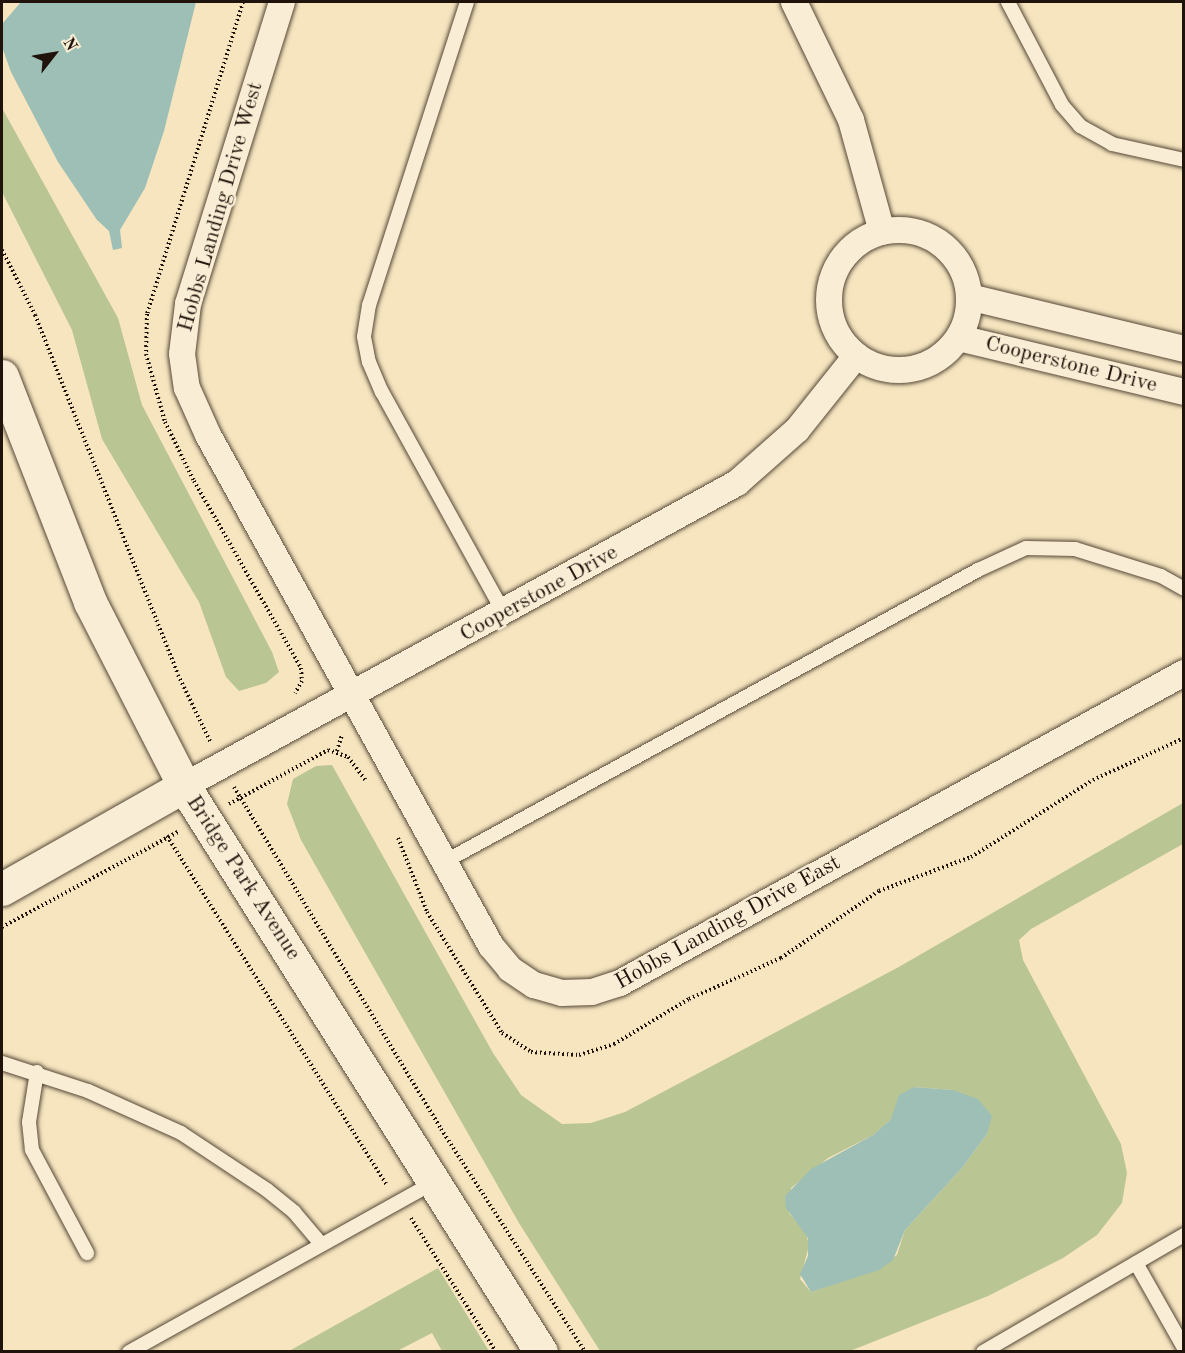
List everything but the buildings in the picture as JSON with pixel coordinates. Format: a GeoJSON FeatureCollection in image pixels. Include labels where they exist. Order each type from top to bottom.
{"type":"FeatureCollection","features":[{"type":"Feature","properties":{"kind":"street","name":"Hobbs Landing Drive West"},"geometry":{"type":"LineString","coordinates":[[282,2],[188,304],[182,338],[183,370],[208,435],[354,696]]}},
{"type":"Feature","properties":{"kind":"street"},"geometry":{"type":"LineString","coordinates":[[794,2],[851,120],[882,232]]}},
{"type":"Feature","properties":{"kind":"street"},"geometry":{"type":"LineString","coordinates":[[914,231],[943,245],[963,271],[969,297],[969,313],[959,338],[939,358],[910,370],[876,366],[856,356],[841,339],[831,318],[831,286],[845,255],[862,240],[882,232],[914,231]]}},
{"type":"Feature","properties":{"kind":"street","name":"Cooperstone Drive"},"geometry":{"type":"LineString","coordinates":[[969,297],[1184,349]]}},
{"type":"Feature","properties":{"kind":"street","name":"Cooperstone Drive"},"geometry":{"type":"LineString","coordinates":[[959,338],[1184,392]]}},
{"type":"Feature","properties":{"kind":"street","name":"Cooperstone Drive"},"geometry":{"type":"LineString","coordinates":[[184,786],[354,696],[737,483],[797,430],[856,356]]}},
{"type":"Feature","properties":{"kind":"street","name":"Bridge Park Avenue"},"geometry":{"type":"LineString","coordinates":[[2,376],[90,602],[184,786],[541,1352]]}},
{"type":"Feature","properties":{"kind":"street","name":"Hobbs Landing Drive East"},"geometry":{"type":"LineString","coordinates":[[354,696],[490,946],[510,969],[534,984],[562,993],[606,989],[1184,673]]}},
{"type":"Feature","properties":{"kind":"street"},"geometry":{"type":"LineString","coordinates":[[2,889],[184,786]]}},
{"type":"Feature","properties":{"kind":"lane"},"geometry":{"type":"LineString","coordinates":[[467,2],[458,21],[369,305],[364,337],[369,362],[382,392],[504,613]]}},
{"type":"Feature","properties":{"kind":"lane"},"geometry":{"type":"LineString","coordinates":[[1008,2],[1062,105],[1080,126],[1112,144],[1184,160]]}},
{"type":"Feature","properties":{"kind":"lane"},"geometry":{"type":"LineString","coordinates":[[444,862],[1011,554],[1039,546],[1075,549],[1161,576],[1184,589]]}},
{"type":"Feature","properties":{"kind":"lane"},"geometry":{"type":"LineString","coordinates":[[2,1063],[37,1072],[129,1107],[196,1142],[282,1202],[321,1245]]}},
{"type":"Feature","properties":{"kind":"lane"},"geometry":{"type":"LineString","coordinates":[[37,1072],[29,1122],[32,1150],[87,1253]]}},
{"type":"Feature","properties":{"kind":"lane"},"geometry":{"type":"LineString","coordinates":[[129,1352],[435,1181]]}},
{"type":"Feature","properties":{"kind":"lane"},"geometry":{"type":"LineString","coordinates":[[983,1352],[1007,1346],[1184,1235]]}},
{"type":"Feature","properties":{"kind":"lane"},"geometry":{"type":"LineString","coordinates":[[1136,1263],[1184,1348]]}},
{"type":"Feature","properties":{"kind":"path"},"geometry":{"type":"LineString","coordinates":[[2,250],[35,315],[178,675],[223,765],[241,799],[365,998],[441,1129],[585,1352]]}},
{"type":"Feature","properties":{"kind":"path"},"geometry":{"type":"LineString","coordinates":[[302,681],[308,683]]}},
{"type":"Feature","properties":{"kind":"path"},"geometry":{"type":"LineString","coordinates":[[337,751],[342,735]]}},
{"type":"Feature","properties":{"kind":"path"},"geometry":{"type":"LineString","coordinates":[[394,829],[427,912],[501,1033],[531,1052],[579,1055],[614,1044],[689,999],[781,958],[879,891],[971,857],[1093,780],[1184,738]]}},
{"type":"Feature","properties":{"kind":"path"},"geometry":{"type":"LineString","coordinates":[[2,927],[241,799],[318,752],[337,751],[353,763],[373,793]]}},
{"type":"Feature","properties":{"kind":"path"},"geometry":{"type":"LineString","coordinates":[[148,807],[382,1179]]}},
{"type":"Feature","properties":{"kind":"path"},"geometry":{"type":"LineString","coordinates":[[413,1222],[496,1352]]}},
{"type":"Feature","properties":{"kind":"green space"},"geometry":{"type":"Polygon","coordinates":[[[2,108],[118,318],[142,405],[272,652],[279,672],[266,683],[239,691],[226,677],[199,602],[102,439],[72,330],[2,192],[2,108]]]}},
{"type":"Feature","properties":{"kind":"green space"},"geometry":{"type":"Polygon","coordinates":[[[332,765],[493,1053],[521,1095],[562,1124],[591,1123],[625,1112],[897,968],[1183,803],[1183,844],[1031,929],[1019,940],[1023,960],[1121,1144],[1127,1173],[1122,1203],[1097,1235],[1063,1258],[988,1296],[850,1351],[600,1351],[519,1223],[301,840],[287,804],[293,779],[316,766],[332,765]],[[914,1087],[891,1119],[873,1135],[828,1158],[791,1188],[789,1213],[806,1232],[809,1246],[800,1279],[811,1292],[874,1270],[897,1255],[905,1230],[962,1168],[987,1134],[953,1090],[914,1087]]]}},
{"type":"Feature","properties":{"kind":"green space"},"geometry":{"type":"Polygon","coordinates":[[[438,1268],[489,1351],[442,1351],[432,1333],[397,1351],[289,1351],[438,1268]]]}},
{"type":"Feature","properties":{"kind":"water"},"geometry":{"type":"Polygon","coordinates":[[[21,2],[196,2],[164,131],[145,188],[120,230],[122,248],[113,250],[109,231],[97,220],[58,162],[11,72],[2,47],[2,24],[21,2]]]}},
{"type":"Feature","properties":{"kind":"water"},"geometry":{"type":"Polygon","coordinates":[[[914,1087],[953,1090],[978,1099],[992,1116],[987,1134],[962,1168],[905,1230],[893,1260],[879,1270],[811,1292],[800,1274],[808,1256],[808,1238],[786,1208],[785,1196],[811,1169],[873,1135],[891,1119],[899,1095],[914,1087]]]}}]}
